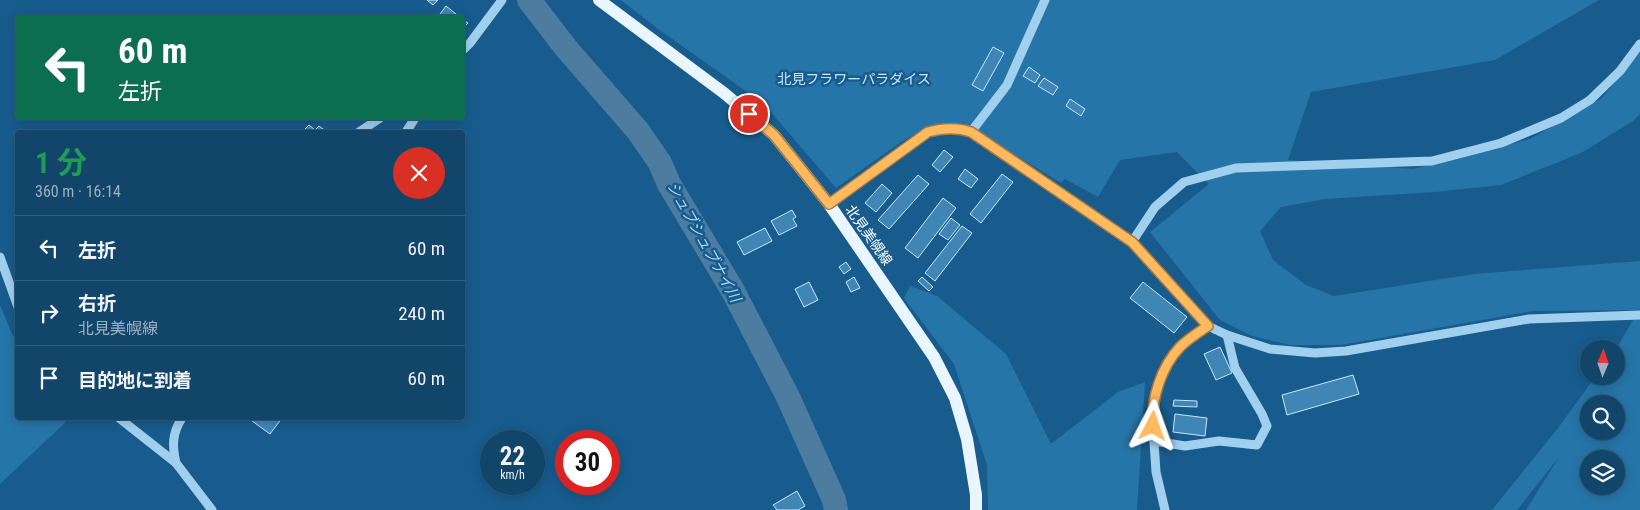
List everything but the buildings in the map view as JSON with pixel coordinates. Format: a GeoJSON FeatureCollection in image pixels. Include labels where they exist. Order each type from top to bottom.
{"type":"FeatureCollection","features":[{"type":"Feature","properties":{"kind":"main road","name":"北見美幌線"},"geometry":{"type":"LineString","coordinates":[[599,0],[724,93],[774,135],[829,204],[934,358],[955,398],[967,439],[976,495],[976,510]]}},
{"type":"Feature","properties":{"kind":"street"},"geometry":{"type":"LineString","coordinates":[[465,48],[502,0]]}},
{"type":"Feature","properties":{"kind":"street"},"geometry":{"type":"LineString","coordinates":[[971,132],[1007,85],[1045,0]]}},
{"type":"Feature","properties":{"kind":"street"},"geometry":{"type":"LineString","coordinates":[[1132,242],[1155,207],[1184,182],[1236,168],[1432,161],[1509,140],[1561,118],[1590,100],[1620,71],[1640,44]]}},
{"type":"Feature","properties":{"kind":"street"},"geometry":{"type":"LineString","coordinates":[[362,130],[377,120]]}},
{"type":"Feature","properties":{"kind":"street"},"geometry":{"type":"LineString","coordinates":[[829,204],[928,132],[945,128],[960,128],[971,132],[1132,242],[1208,326],[1227,335],[1270,349],[1315,353],[1346,351],[1529,319],[1640,315]]}},
{"type":"Feature","properties":{"kind":"street"},"geometry":{"type":"LineString","coordinates":[[0,257],[15,299]]}},
{"type":"Feature","properties":{"kind":"street"},"geometry":{"type":"LineString","coordinates":[[1165,510],[1156,472],[1152,412],[1163,371],[1180,346],[1208,326]]}},
{"type":"Feature","properties":{"kind":"street"},"geometry":{"type":"LineString","coordinates":[[1154,441],[1185,446],[1219,440],[1257,445],[1268,426],[1235,368],[1227,335]]}},
{"type":"Feature","properties":{"kind":"street"},"geometry":{"type":"LineString","coordinates":[[122,420],[176,463],[212,510]]}},
{"type":"Feature","properties":{"kind":"street"},"geometry":{"type":"LineString","coordinates":[[176,463],[172,448],[174,433],[181,420]]}},
{"type":"Feature","properties":{"kind":"green space","name":"北見フラワーパラダイス"},"geometry":{"type":"Polygon","coordinates":[[[621,0],[1599,0],[1495,60],[1311,92],[1288,160],[1413,169],[1530,139],[1602,98],[1640,52],[1640,114],[1633,121],[1581,153],[1501,185],[1435,192],[1325,199],[1281,207],[1260,231],[1273,260],[1306,285],[1334,296],[1474,274],[1640,261],[1640,510],[1526,510],[1559,457],[1517,510],[1492,510],[1580,398],[1580,440],[1625,440],[1625,395],[1582,395],[1589,385],[1625,385],[1625,340],[1621,340],[1639,310],[1533,311],[1341,345],[1290,345],[1252,336],[1220,320],[1150,232],[1209,184],[1177,152],[1120,160],[1098,197],[1065,179],[1061,183],[963,123],[930,126],[901,142],[836,188],[764,104],[658,29],[621,0]]]}},
{"type":"Feature","properties":{"kind":"green space"},"geometry":{"type":"Polygon","coordinates":[[[910,286],[937,296],[1006,354],[1051,444],[1118,392],[1145,382],[1137,510],[988,510],[987,465],[954,364],[904,298],[910,286]]]}},
{"type":"Feature","properties":{"kind":"green space"},"geometry":{"type":"Polygon","coordinates":[[[0,305],[15,338],[15,420],[68,420],[0,484],[0,305]]]}},
{"type":"Feature","properties":{"kind":"waterway","name":"シュブシュブナイ川"},"geometry":{"type":"LineString","coordinates":[[529,0],[566,48],[638,131],[660,163],[669,184],[733,291],[788,397],[834,500],[836,510]]}},
{"type":"Feature","properties":{"kind":"route"},"geometry":{"type":"LineString","coordinates":[[749,114],[774,135],[829,204],[928,132],[945,128],[960,128],[971,132],[1132,242],[1208,326],[1180,346],[1163,371],[1152,412],[1153,426]]}}]}
